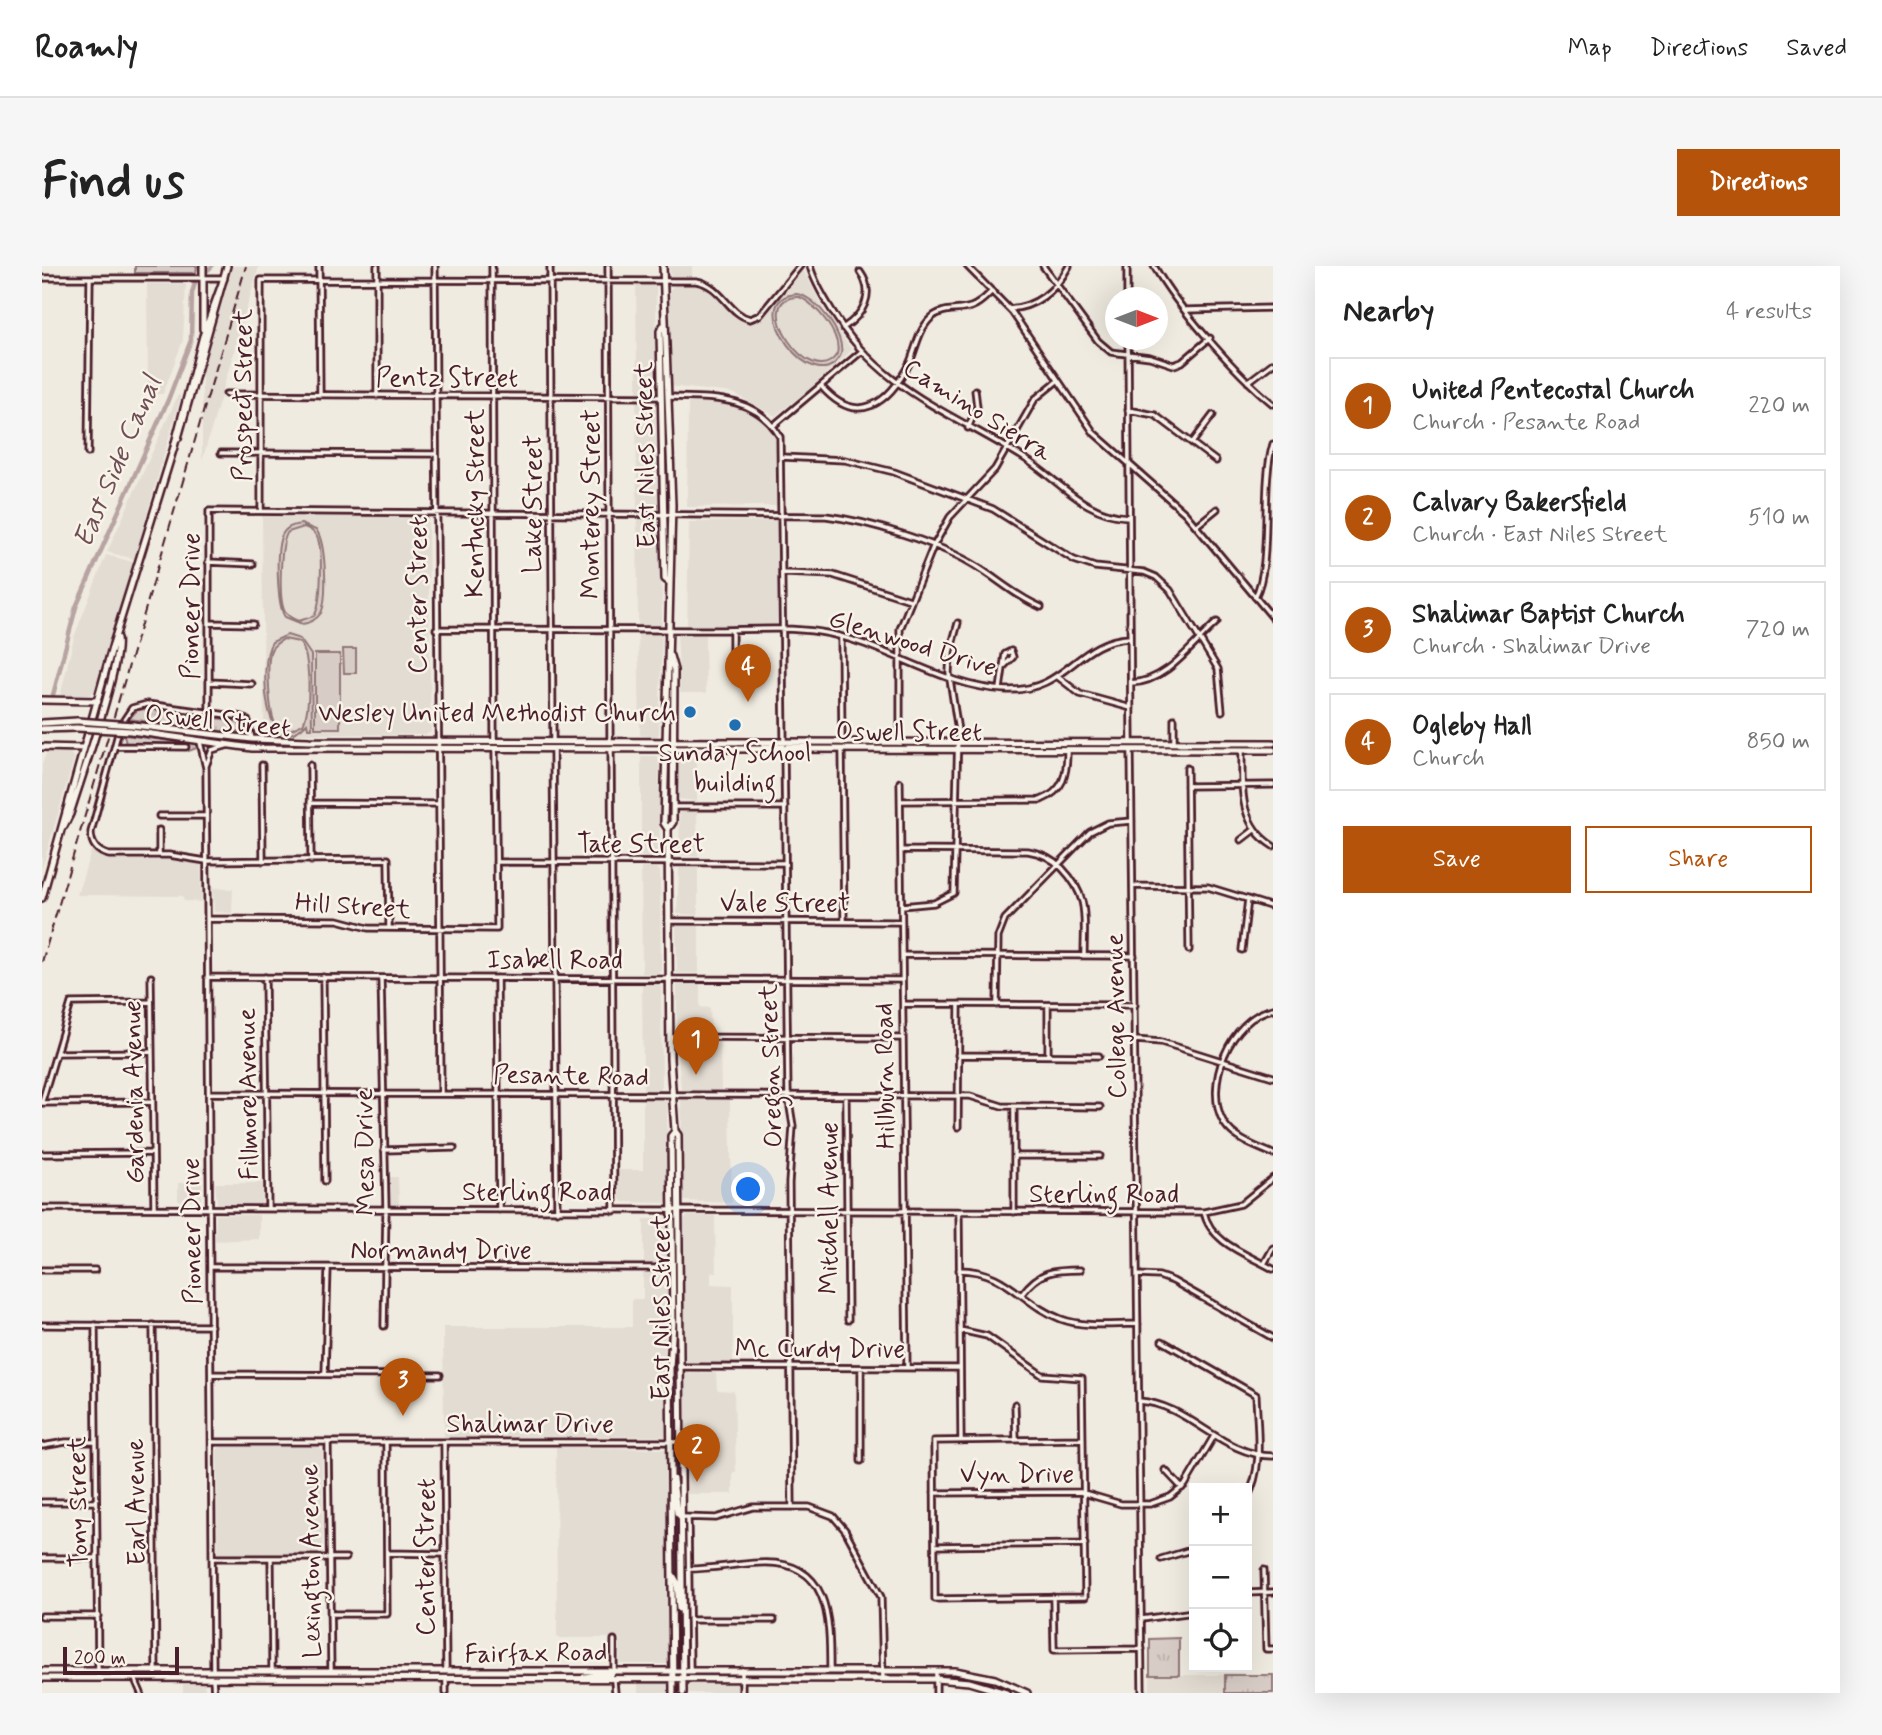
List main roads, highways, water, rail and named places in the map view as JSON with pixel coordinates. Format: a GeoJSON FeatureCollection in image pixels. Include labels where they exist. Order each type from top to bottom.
{"type":"FeatureCollection","features":[{"type":"Feature","properties":{"kind":"main road"},"geometry":{"type":"LineString","coordinates":[[203,266],[203,336],[206,349]]}},
{"type":"Feature","properties":{"kind":"main road"},"geometry":{"type":"LineString","coordinates":[[42,898],[174,447],[206,349],[227,266]]}},
{"type":"Feature","properties":{"kind":"main road","name":"East Niles Street"},"geometry":{"type":"LineString","coordinates":[[663,266],[664,397],[672,577],[669,582],[669,653],[666,669],[664,823],[668,829],[670,1037],[675,1131],[671,1136],[679,1304],[680,1442],[684,1518],[685,1619],[682,1693]]}},
{"type":"Feature","properties":{"kind":"main road"},"geometry":{"type":"LineString","coordinates":[[174,447],[203,336],[224,278]]}},
{"type":"Feature","properties":{"kind":"main road","name":"East Niles Street"},"geometry":{"type":"LineString","coordinates":[[668,829],[673,822],[674,670],[669,653]]}},
{"type":"Feature","properties":{"kind":"main road"},"geometry":{"type":"LineString","coordinates":[[42,700],[100,701]]}},
{"type":"Feature","properties":{"kind":"main road","name":"Oswell Street"},"geometry":{"type":"LineString","coordinates":[[42,723],[252,739],[495,749],[611,749],[784,742],[827,743],[842,747],[1242,751],[1245,747],[1273,746]]}},
{"type":"Feature","properties":{"kind":"main road","name":"Oswell Street"},"geometry":{"type":"LineString","coordinates":[[42,729],[77,724]]}},
{"type":"Feature","properties":{"kind":"main road","name":"Oswell Street"},"geometry":{"type":"LineString","coordinates":[[132,728],[253,748],[437,745],[494,740],[610,741],[666,746]]}},
{"type":"Feature","properties":{"kind":"main road"},"geometry":{"type":"LineString","coordinates":[[741,750],[781,746],[784,742]]}},
{"type":"Feature","properties":{"kind":"main road"},"geometry":{"type":"LineString","coordinates":[[784,750],[789,746],[827,743]]}},
{"type":"Feature","properties":{"kind":"main road","name":"Oswell Street"},"geometry":{"type":"LineString","coordinates":[[673,746],[784,750],[900,744],[1067,751],[1174,744],[1273,746]]}},
{"type":"Feature","properties":{"kind":"main road"},"geometry":{"type":"LineString","coordinates":[[42,747],[86,748]]}},
{"type":"Feature","properties":{"kind":"main road","name":"East Niles Street"},"geometry":{"type":"LineString","coordinates":[[673,1693],[671,1442],[675,1210]]}},
{"type":"Feature","properties":{"kind":"main road"},"geometry":{"type":"LineString","coordinates":[[672,1268],[677,1278],[679,1304]]}},
{"type":"Feature","properties":{"kind":"main road"},"geometry":{"type":"LineString","coordinates":[[673,1327],[676,1364],[679,1367]]}},
{"type":"Feature","properties":{"kind":"main road"},"geometry":{"type":"LineString","coordinates":[[671,1473],[676,1488],[677,1513],[684,1518]]}},
{"type":"Feature","properties":{"kind":"main road"},"geometry":{"type":"LineString","coordinates":[[672,1573],[677,1582],[685,1619]]}},
{"type":"Feature","properties":{"kind":"main road","name":"Fairfax Road"},"geometry":{"type":"LineString","coordinates":[[446,1676],[673,1669],[936,1671],[982,1675],[1027,1693]]}},
{"type":"Feature","properties":{"kind":"main road"},"geometry":{"type":"LineString","coordinates":[[575,1679],[611,1674],[614,1670]]}},
{"type":"Feature","properties":{"kind":"main road","name":"Fairfax Road"},"geometry":{"type":"LineString","coordinates":[[42,1671],[272,1671],[331,1675]]}},
{"type":"Feature","properties":{"kind":"main road","name":"Fairfax Road"},"geometry":{"type":"LineString","coordinates":[[42,1678],[214,1679],[331,1675],[614,1680],[936,1679],[969,1682],[1006,1693]]}},
{"type":"Feature","properties":{"kind":"waterway","name":"East Side Canal"},"geometry":{"type":"LineString","coordinates":[[208,270],[212,266]]}},
{"type":"Feature","properties":{"kind":"waterway","name":"East Side Canal"},"geometry":{"type":"LineString","coordinates":[[53,695],[76,607],[168,400],[191,340],[192,293],[195,283]]}},
{"type":"Feature","properties":{"kind":"railway"},"geometry":{"type":"LineString","coordinates":[[42,962],[246,266]]}},
{"type":"Feature","properties":{"kind":"place","name":"Ogleby Hall"},"geometry":{"type":"Point","coordinates":[748,702]}},
{"type":"Feature","properties":{"kind":"place","name":"Wesley United Methodist Church"},"geometry":{"type":"Point","coordinates":[690,712]}},
{"type":"Feature","properties":{"kind":"place","name":"Sunday School building"},"geometry":{"type":"Point","coordinates":[735,725]}},
{"type":"Feature","properties":{"kind":"place","name":"United Pentecostal Church"},"geometry":{"type":"Point","coordinates":[696,1075]}},
{"type":"Feature","properties":{"kind":"place","name":"Shalimar Baptist Church"},"geometry":{"type":"Point","coordinates":[403,1416]}},
{"type":"Feature","properties":{"kind":"place","name":"Calvary Bakersfield"},"geometry":{"type":"Point","coordinates":[697,1482]}}]}
